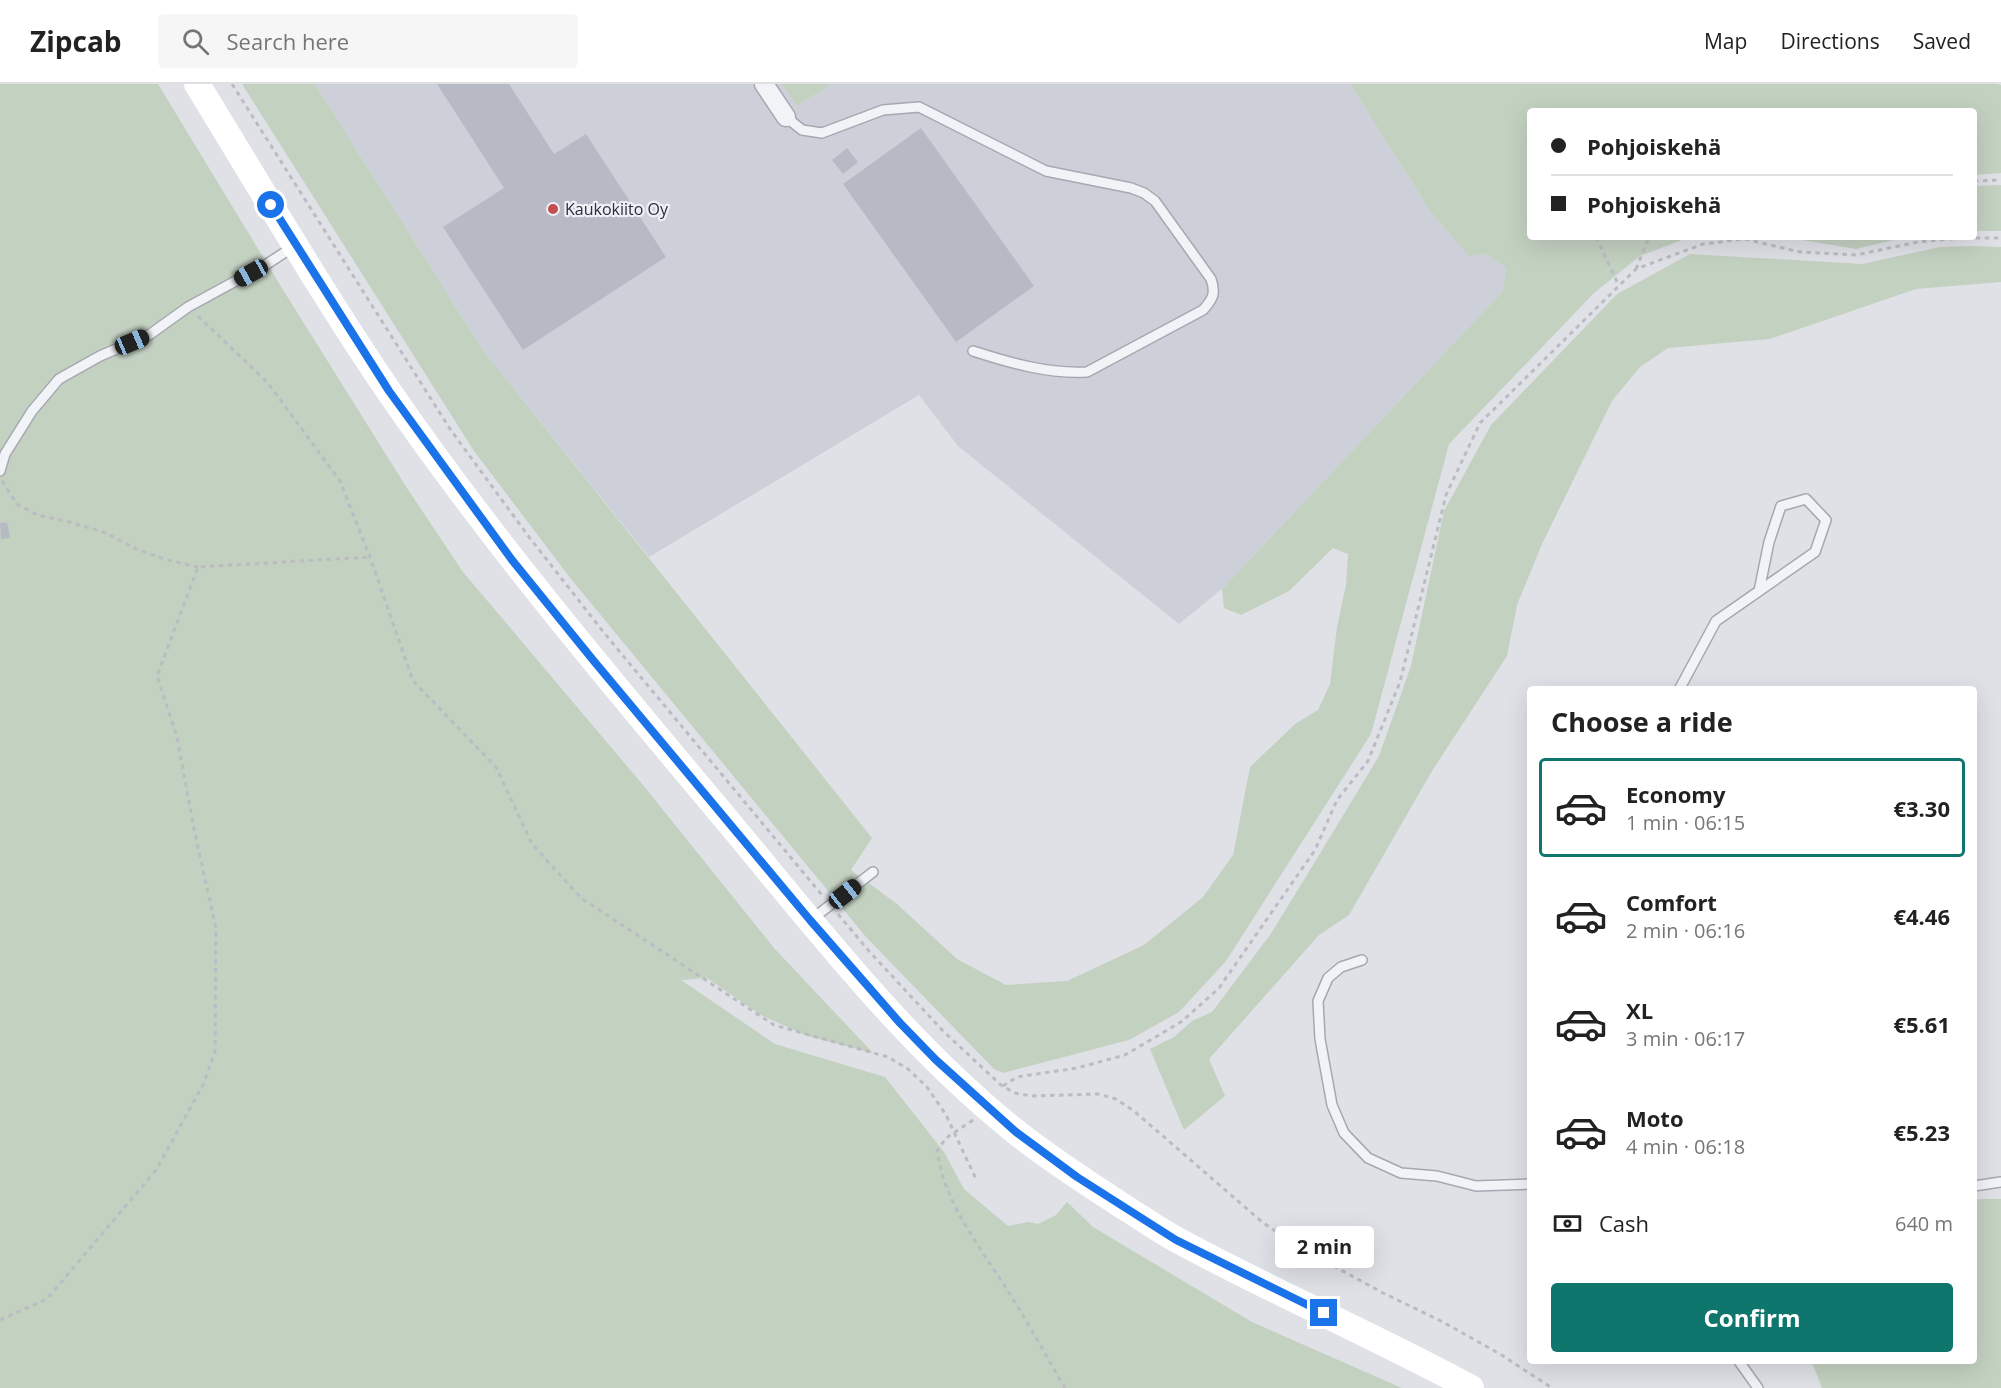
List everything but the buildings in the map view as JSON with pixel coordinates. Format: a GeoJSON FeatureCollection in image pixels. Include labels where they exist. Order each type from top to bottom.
{"type":"FeatureCollection","features":[{"type":"Feature","properties":{"kind":"main road"},"geometry":{"type":"LineString","coordinates":[[197,84],[295,245],[389,391],[512,560],[810,920],[900,1023],[936,1060],[1016,1132],[1077,1177],[1176,1240],[1471,1388]]}},
{"type":"Feature","properties":{"kind":"street"},"geometry":{"type":"LineString","coordinates":[[764,84],[786,117]]}},
{"type":"Feature","properties":{"kind":"lane"},"geometry":{"type":"LineString","coordinates":[[786,117],[802,130],[822,133],[883,110],[919,107],[1046,171],[1114,183],[1138,190],[1155,201],[1211,279],[1215,290],[1213,299],[1203,310],[1087,372],[1070,373],[1016,365],[973,351]]}},
{"type":"Feature","properties":{"kind":"lane"},"geometry":{"type":"LineString","coordinates":[[0,471],[5,454],[32,411],[59,379],[100,356],[149,335],[188,307],[267,264],[295,245]]}},
{"type":"Feature","properties":{"kind":"lane"},"geometry":{"type":"LineString","coordinates":[[1681,686],[1716,621],[1815,552],[1826,520],[1806,499],[1781,506],[1769,542],[1759,591]]}},
{"type":"Feature","properties":{"kind":"lane"},"geometry":{"type":"LineString","coordinates":[[810,920],[873,872]]}},
{"type":"Feature","properties":{"kind":"lane"},"geometry":{"type":"LineString","coordinates":[[1362,960],[1341,967],[1328,978],[1318,1000],[1320,1039],[1332,1105],[1344,1133],[1368,1158],[1401,1173],[1437,1176],[1476,1186],[1527,1184]]}},
{"type":"Feature","properties":{"kind":"lane"},"geometry":{"type":"LineString","coordinates":[[1977,1185],[2001,1182]]}},
{"type":"Feature","properties":{"kind":"lane"},"geometry":{"type":"LineString","coordinates":[[1741,1364],[1758,1388]]}},
{"type":"Feature","properties":{"kind":"path"},"geometry":{"type":"LineString","coordinates":[[232,84],[450,429],[529,537],[605,634],[831,906],[868,950],[943,1031],[1002,1086],[1015,1094],[1031,1096],[1098,1095],[1116,1099],[1134,1111],[1260,1221],[1295,1245],[1480,1343],[1552,1388]]}},
{"type":"Feature","properties":{"kind":"path"},"geometry":{"type":"LineString","coordinates":[[1977,181],[2001,180]]}},
{"type":"Feature","properties":{"kind":"path"},"geometry":{"type":"LineString","coordinates":[[1977,238],[2001,238]]}},
{"type":"Feature","properties":{"kind":"path"},"geometry":{"type":"LineString","coordinates":[[1597,240],[1619,285]]}},
{"type":"Feature","properties":{"kind":"path"},"geometry":{"type":"LineString","coordinates":[[1636,269],[1648,240]]}},
{"type":"Feature","properties":{"kind":"path"},"geometry":{"type":"LineString","coordinates":[[1002,1086],[1017,1077],[1077,1068],[1125,1055],[1181,1022],[1219,988],[1315,850],[1337,800],[1368,761],[1400,682],[1446,495],[1480,423],[1636,269],[1703,244],[1737,240]]}},
{"type":"Feature","properties":{"kind":"path"},"geometry":{"type":"LineString","coordinates":[[1749,240],[1800,252],[1856,255],[1918,242],[1940,240]]}},
{"type":"Feature","properties":{"kind":"path"},"geometry":{"type":"LineString","coordinates":[[188,307],[268,383],[340,481],[370,557],[413,681],[496,767],[532,844],[581,897],[774,1025],[888,1057],[908,1069],[927,1087],[955,1130],[976,1179]]}},
{"type":"Feature","properties":{"kind":"path"},"geometry":{"type":"LineString","coordinates":[[0,478],[17,504],[37,515],[106,533],[134,548],[164,559],[198,567],[370,557]]}},
{"type":"Feature","properties":{"kind":"path"},"geometry":{"type":"LineString","coordinates":[[0,1320],[47,1299],[156,1170],[204,1083],[215,1051],[216,928],[177,737],[157,676],[198,567]]}},
{"type":"Feature","properties":{"kind":"path"},"geometry":{"type":"LineString","coordinates":[[955,1130],[937,1151],[940,1171],[958,1213],[1010,1294],[1065,1388]]}},
{"type":"Feature","properties":{"kind":"shaded area"},"geometry":{"type":"Polygon","coordinates":[[[315,84],[781,84],[797,106],[832,84],[1350,84],[1430,211],[1469,255],[1486,254],[1506,268],[1502,292],[1222,589],[1179,624],[958,446],[919,395],[649,557],[483,350],[315,84]]]}},
{"type":"Feature","properties":{"kind":"green space"},"geometry":{"type":"Polygon","coordinates":[[[0,84],[158,84],[405,485],[463,572],[643,785],[774,948],[873,1053],[807,1036],[761,1015],[707,978],[681,980],[775,1044],[885,1077],[944,1152],[964,1189],[1008,1226],[1028,1222],[1038,1224],[1056,1215],[1067,1202],[1093,1227],[1252,1322],[1402,1388],[0,1388],[0,84]]]}},
{"type":"Feature","properties":{"kind":"green space"},"geometry":{"type":"Polygon","coordinates":[[[242,84],[315,84],[483,350],[872,838],[851,870],[897,904],[957,959],[1006,985],[1067,981],[1144,945],[1203,897],[1233,855],[1250,767],[1295,724],[1318,710],[1330,684],[1337,627],[1346,585],[1348,554],[1333,548],[1289,591],[1241,615],[1224,608],[1222,589],[1502,292],[1506,268],[1486,254],[1469,256],[1430,211],[1350,84],[2001,85],[2001,173],[1977,175],[1977,108],[1527,108],[1527,240],[1682,240],[1640,256],[1594,293],[1449,444],[1371,734],[1226,961],[1179,1012],[1129,1040],[1003,1073],[994,1069],[866,937],[571,579],[474,451],[242,84]]]}},
{"type":"Feature","properties":{"kind":"green space"},"geometry":{"type":"Polygon","coordinates":[[[781,84],[832,84],[797,106],[781,84]]]}},
{"type":"Feature","properties":{"kind":"green space"},"geometry":{"type":"Polygon","coordinates":[[[2001,185],[2001,231],[1977,231],[1977,186],[2001,185]]]}},
{"type":"Feature","properties":{"kind":"green space"},"geometry":{"type":"Polygon","coordinates":[[[1802,240],[1894,240],[1856,249],[1802,240]]]}},
{"type":"Feature","properties":{"kind":"green space"},"geometry":{"type":"Polygon","coordinates":[[[1940,247],[2001,247],[2001,282],[1916,289],[1770,339],[1668,348],[1640,367],[1612,401],[1542,544],[1517,605],[1507,656],[1432,771],[1349,915],[1319,935],[1209,1059],[1225,1096],[1184,1130],[1150,1049],[1174,1037],[1192,1021],[1212,1012],[1270,935],[1379,756],[1411,666],[1444,511],[1491,425],[1617,294],[1690,254],[1862,264],[1940,247]]]}},
{"type":"Feature","properties":{"kind":"green space"},"geometry":{"type":"Polygon","coordinates":[[[1977,1199],[2001,1199],[2001,1388],[1822,1388],[1812,1364],[1977,1364],[1977,1199]]]}},
{"type":"Feature","properties":{"kind":"place","name":"Kaukokiito Oy"},"geometry":{"type":"Point","coordinates":[553,209]}},
{"type":"Feature","properties":{"kind":"route"},"geometry":{"type":"LineString","coordinates":[[271,205],[389,391],[512,560],[810,920],[900,1023],[936,1060],[1016,1132],[1077,1177],[1176,1240],[1324,1313]]}}]}
